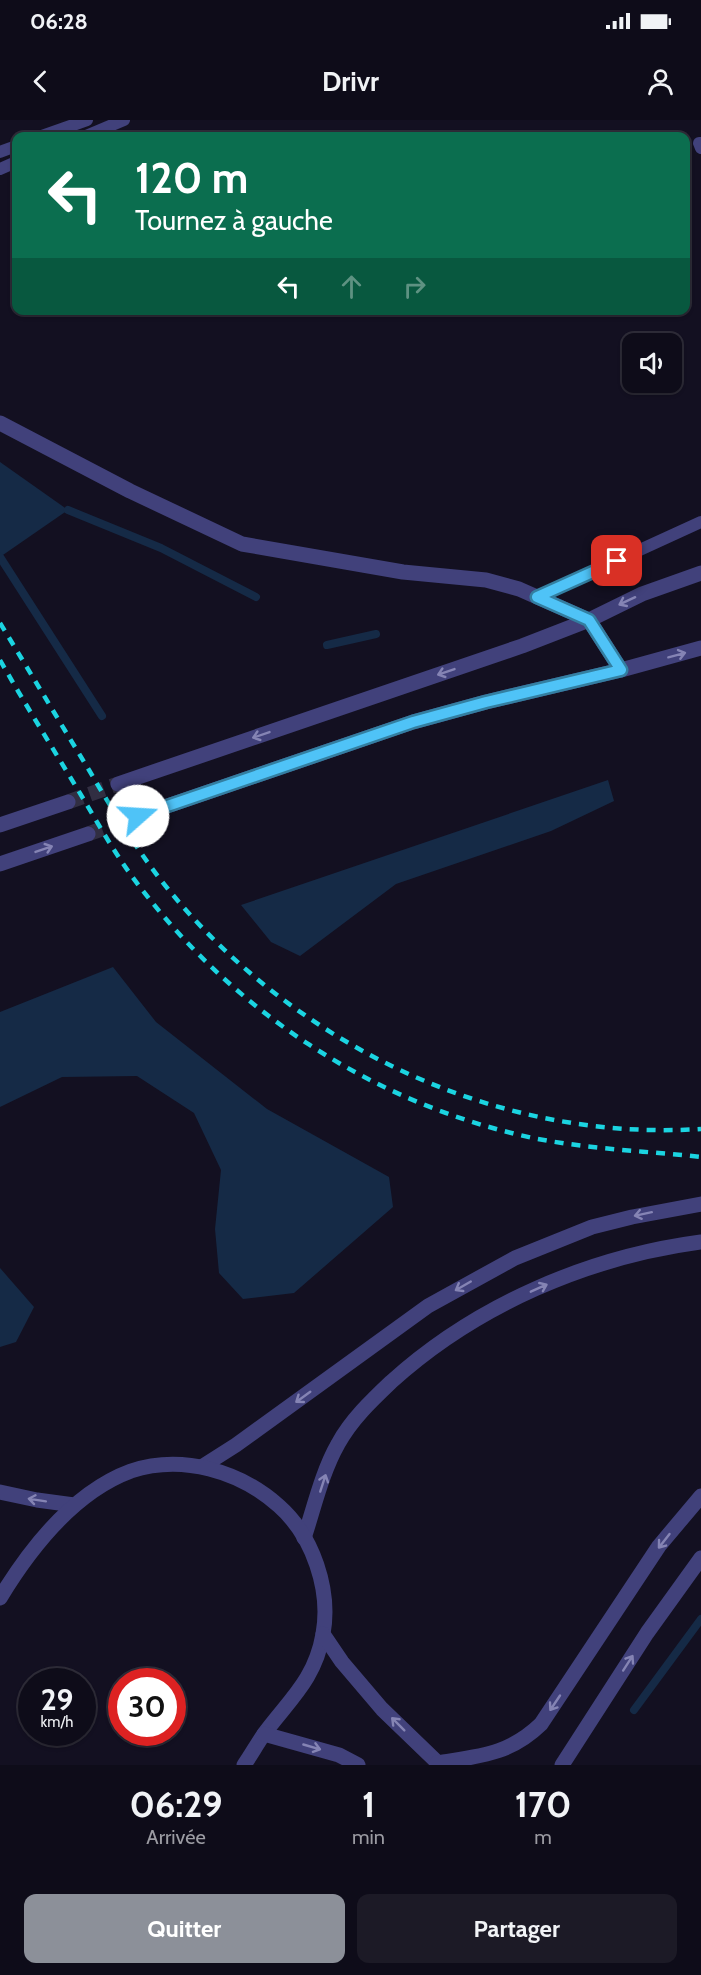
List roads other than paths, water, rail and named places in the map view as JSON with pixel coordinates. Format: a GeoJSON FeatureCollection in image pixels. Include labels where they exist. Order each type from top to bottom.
{"type":"FeatureCollection","features":[{"type":"Feature","properties":{"kind":"street"},"geometry":{"type":"LineString","coordinates":[[0,423],[130,491],[242,544],[403,572],[486,580],[519,589],[589,620],[621,670]]}},
{"type":"Feature","properties":{"kind":"street"},"geometry":{"type":"LineString","coordinates":[[118,784],[522,646],[589,620],[642,594],[701,573]]}},
{"type":"Feature","properties":{"kind":"street"},"geometry":{"type":"LineString","coordinates":[[138,816],[413,722],[701,648]]}},
{"type":"Feature","properties":{"kind":"street"},"geometry":{"type":"LineString","coordinates":[[0,825],[68,802]]}},
{"type":"Feature","properties":{"kind":"street"},"geometry":{"type":"LineString","coordinates":[[0,864],[88,834]]}},
{"type":"Feature","properties":{"kind":"street"},"geometry":{"type":"LineString","coordinates":[[202,1466],[236,1445],[428,1306],[514,1258],[592,1227],[701,1204]]}},
{"type":"Feature","properties":{"kind":"street"},"geometry":{"type":"LineString","coordinates":[[304,1538],[337,1445],[350,1426],[382,1390],[432,1349],[472,1322],[544,1285],[631,1255],[701,1242]]}},
{"type":"Feature","properties":{"kind":"street"},"geometry":{"type":"LineString","coordinates":[[2,1590],[74,1504],[97,1488],[133,1471],[152,1466],[176,1464],[202,1466],[232,1476],[258,1490],[279,1506],[304,1538],[313,1558],[324,1595],[326,1612],[318,1655],[308,1676],[295,1697],[264,1734],[244,1765]]}},
{"type":"Feature","properties":{"kind":"street"},"geometry":{"type":"LineString","coordinates":[[0,1492],[37,1500],[74,1504]]}},
{"type":"Feature","properties":{"kind":"street"},"geometry":{"type":"LineString","coordinates":[[323,1635],[342,1662],[382,1708],[438,1764],[504,1750],[523,1739],[541,1724],[659,1546],[701,1496]]}},
{"type":"Feature","properties":{"kind":"street"},"geometry":{"type":"LineString","coordinates":[[562,1765],[647,1633],[701,1558]]}},
{"type":"Feature","properties":{"kind":"street"},"geometry":{"type":"LineString","coordinates":[[264,1734],[339,1755],[358,1765]]}},
{"type":"Feature","properties":{"kind":"lane"},"geometry":{"type":"LineString","coordinates":[[53,132],[87,120]]}},
{"type":"Feature","properties":{"kind":"lane"},"geometry":{"type":"LineString","coordinates":[[96,132],[124,120]]}},
{"type":"Feature","properties":{"kind":"lane"},"geometry":{"type":"LineString","coordinates":[[701,143],[699,143],[701,148]]}},
{"type":"Feature","properties":{"kind":"lane"},"geometry":{"type":"LineString","coordinates":[[537,597],[701,522]]}},
{"type":"Feature","properties":{"kind":"water"},"geometry":{"type":"Polygon","coordinates":[[[0,462],[68,510],[0,557],[0,462]]]}},
{"type":"Feature","properties":{"kind":"water"},"geometry":{"type":"Polygon","coordinates":[[[608,780],[614,801],[551,831],[396,884],[300,956],[271,942],[241,905],[608,780]]]}},
{"type":"Feature","properties":{"kind":"water"},"geometry":{"type":"Polygon","coordinates":[[[113,967],[156,1022],[267,1109],[389,1177],[393,1207],[294,1293],[243,1299],[219,1273],[215,1229],[221,1170],[194,1113],[137,1076],[62,1077],[0,1107],[0,1012],[113,967]]]}},
{"type":"Feature","properties":{"kind":"water"},"geometry":{"type":"Polygon","coordinates":[[[0,1268],[34,1307],[16,1342],[0,1347],[0,1268]]]}},
{"type":"Feature","properties":{"kind":"waterway"},"geometry":{"type":"LineString","coordinates":[[68,510],[161,548],[256,597]]}},
{"type":"Feature","properties":{"kind":"waterway"},"geometry":{"type":"LineString","coordinates":[[0,557],[102,716]]}},
{"type":"Feature","properties":{"kind":"waterway"},"geometry":{"type":"LineString","coordinates":[[327,645],[376,634]]}},
{"type":"Feature","properties":{"kind":"waterway"},"geometry":{"type":"LineString","coordinates":[[634,1710],[701,1619]]}},
{"type":"Feature","properties":{"kind":"tunnel"},"geometry":{"type":"LineString","coordinates":[[68,802],[118,784]]}},
{"type":"Feature","properties":{"kind":"tunnel"},"geometry":{"type":"LineString","coordinates":[[88,834],[138,816]]}},
{"type":"Feature","properties":{"kind":"railway"},"geometry":{"type":"LineString","coordinates":[[0,623],[117,816],[157,875],[219,945],[277,995],[339,1037],[406,1073],[476,1100],[550,1119],[625,1129],[701,1129]]}},
{"type":"Feature","properties":{"kind":"railway"},"geometry":{"type":"LineString","coordinates":[[0,660],[131,875],[170,923],[212,968],[258,1008],[308,1044],[360,1075],[415,1101],[473,1122],[554,1142],[701,1157]]}}]}
